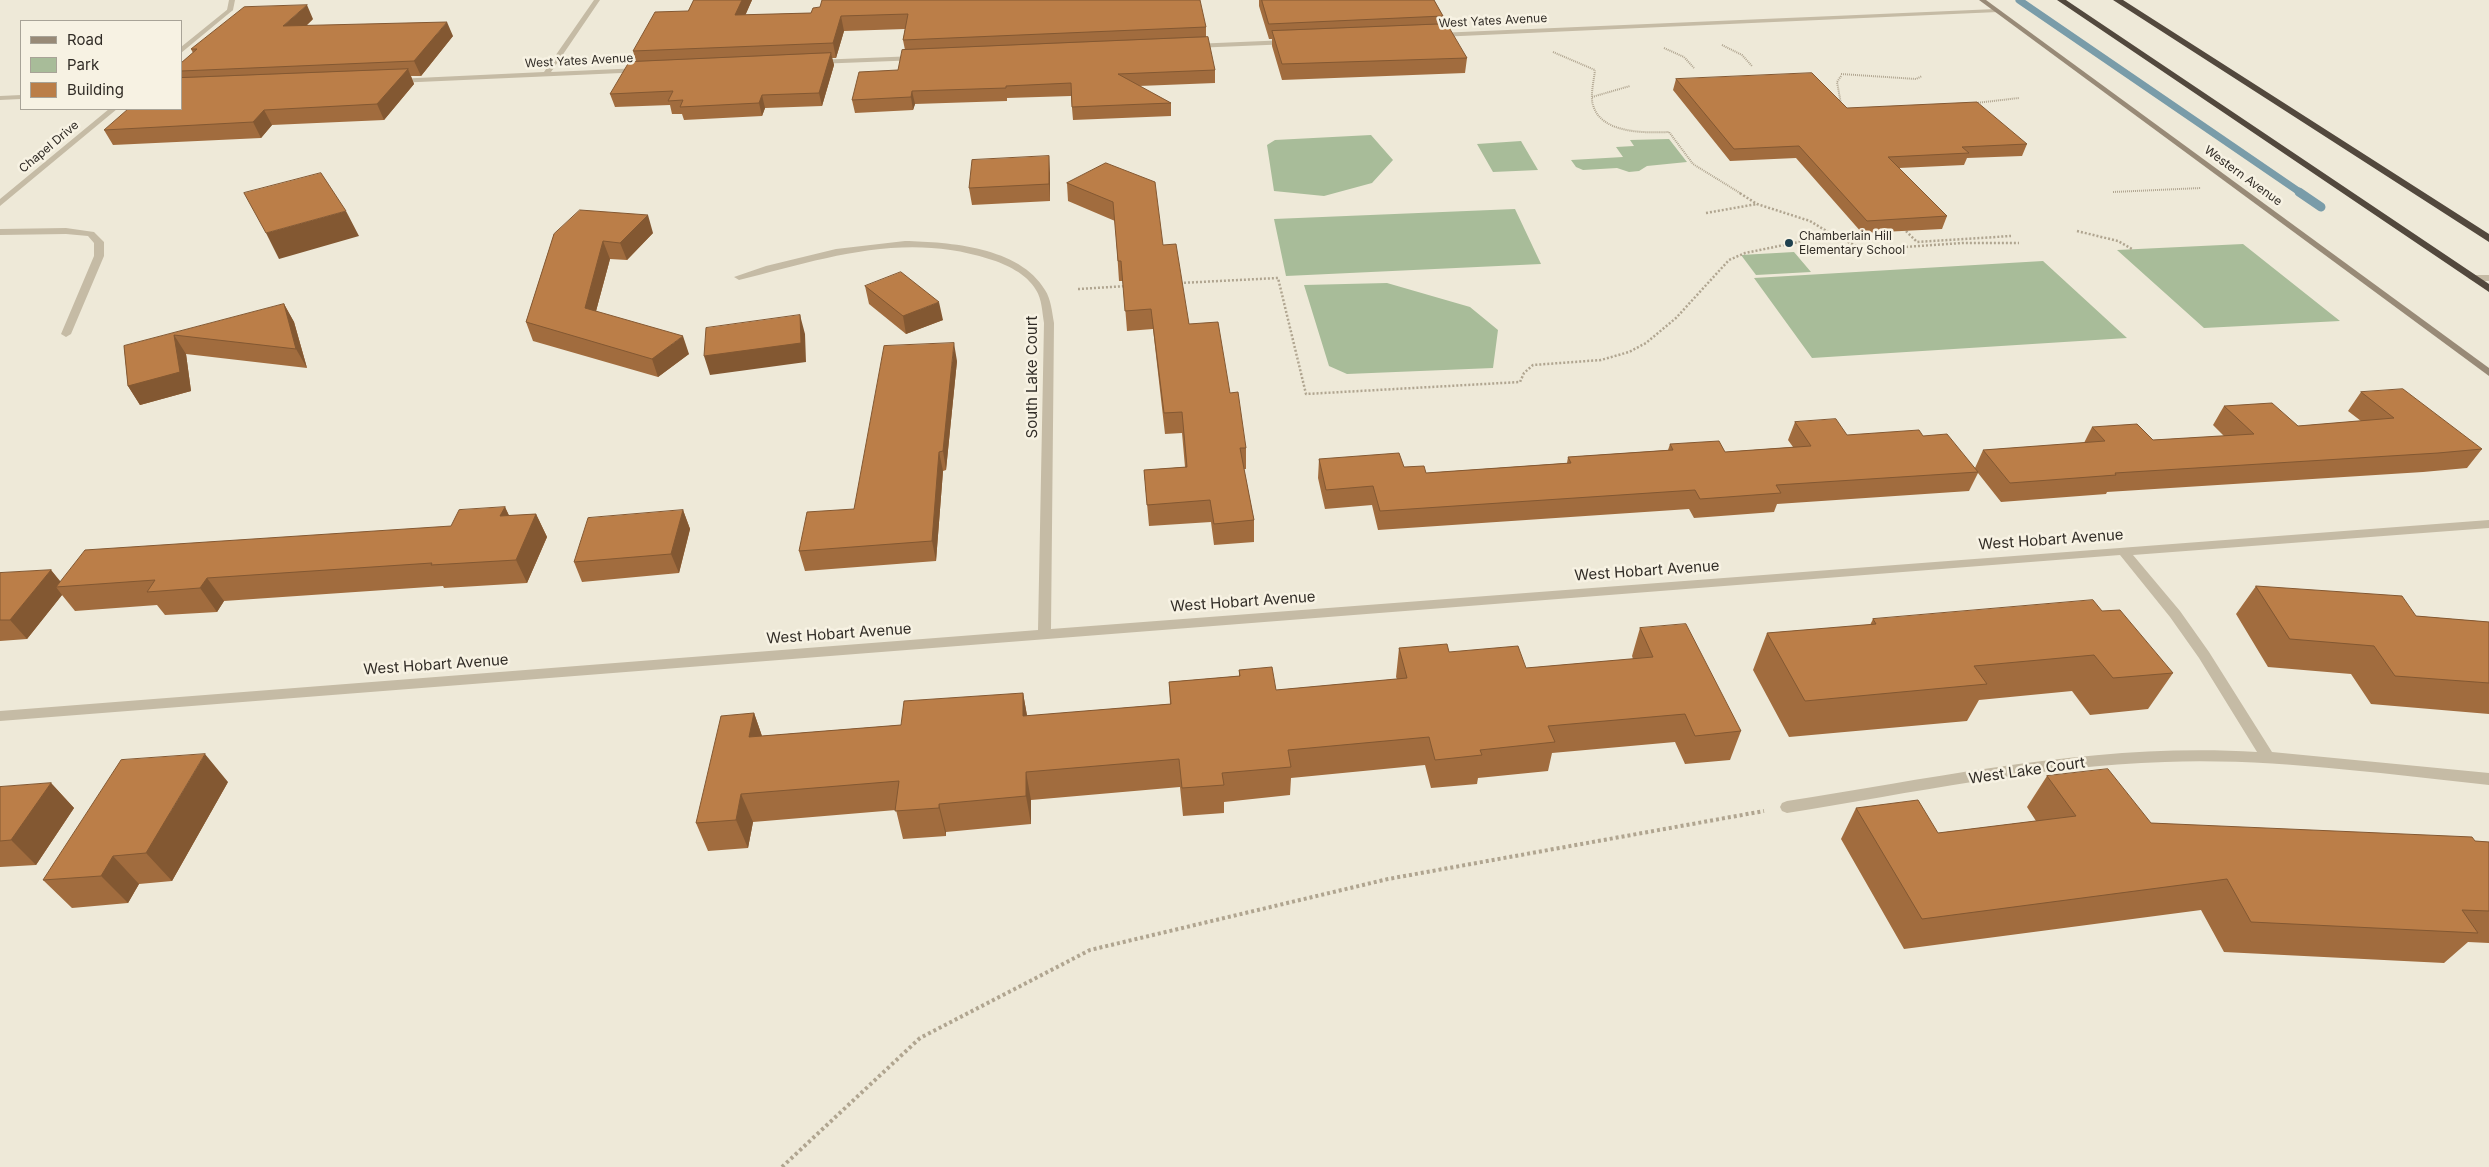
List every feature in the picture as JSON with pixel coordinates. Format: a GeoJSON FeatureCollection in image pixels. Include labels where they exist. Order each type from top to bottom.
{"type":"FeatureCollection","features":[{"type":"Feature","properties":{"kind":"highway"},"geometry":{"type":"LineString","coordinates":[[2062,0],[2489,289]]}},
{"type":"Feature","properties":{"kind":"highway"},"geometry":{"type":"LineString","coordinates":[[2117,0],[2489,239]]}},
{"type":"Feature","properties":{"kind":"street"},"geometry":{"type":"LineString","coordinates":[[182,50],[230,10],[232,0]]}},
{"type":"Feature","properties":{"kind":"street"},"geometry":{"type":"LineString","coordinates":[[546,74],[597,0]]}},
{"type":"Feature","properties":{"kind":"street","name":"Western Avenue"},"geometry":{"type":"LineString","coordinates":[[1982,0],[2489,373]]}},
{"type":"Feature","properties":{"kind":"street","name":"West Yates Avenue"},"geometry":{"type":"LineString","coordinates":[[1429,35],[1996,11]]}},
{"type":"Feature","properties":{"kind":"street"},"geometry":{"type":"LineString","coordinates":[[1181,46],[1298,41]]}},
{"type":"Feature","properties":{"kind":"street"},"geometry":{"type":"LineString","coordinates":[[804,62],[929,57]]}},
{"type":"Feature","properties":{"kind":"street","name":"West Yates Avenue"},"geometry":{"type":"LineString","coordinates":[[388,81],[646,70]]}},
{"type":"Feature","properties":{"kind":"street"},"geometry":{"type":"LineString","coordinates":[[0,98],[20,97]]}},
{"type":"Feature","properties":{"kind":"street","name":"Chapel Drive"},"geometry":{"type":"LineString","coordinates":[[0,204],[112,110]]}},
{"type":"Feature","properties":{"kind":"street"},"geometry":{"type":"LineString","coordinates":[[0,232],[66,231],[91,234],[99,242],[99,256],[66,334]]}},
{"type":"Feature","properties":{"kind":"street","name":"South Lake Court"},"geometry":{"type":"LineString","coordinates":[[739,277],[835,252],[860,248],[928,245],[965,249],[990,256],[1012,264],[1034,281],[1045,301],[1049,323],[1044,634]]}},
{"type":"Feature","properties":{"kind":"street"},"geometry":{"type":"LineString","coordinates":[[2473,278],[2489,278]]}},
{"type":"Feature","properties":{"kind":"street","name":"West Hobart Avenue"},"geometry":{"type":"LineString","coordinates":[[0,716],[2489,524]]}},
{"type":"Feature","properties":{"kind":"street"},"geometry":{"type":"LineString","coordinates":[[2124,551],[2175,614],[2204,655],[2268,758]]}},
{"type":"Feature","properties":{"kind":"street","name":"West Lake Court"},"geometry":{"type":"LineString","coordinates":[[1787,807],[2021,771],[2106,760],[2199,756],[2268,758],[2489,779]]}},
{"type":"Feature","properties":{"kind":"path"},"geometry":{"type":"LineString","coordinates":[[1722,45],[1742,55],[1752,66]]}},
{"type":"Feature","properties":{"kind":"path"},"geometry":{"type":"LineString","coordinates":[[1664,48],[1684,57],[1694,68]]}},
{"type":"Feature","properties":{"kind":"path"},"geometry":{"type":"LineString","coordinates":[[1546,49],[1595,70],[1592,104],[1602,119],[1621,127],[1649,133],[1670,132],[1693,164],[1757,204],[1810,221],[1833,235],[1861,248],[1876,249],[1962,243],[2019,243]]}},
{"type":"Feature","properties":{"kind":"path"},"geometry":{"type":"LineString","coordinates":[[1841,104],[1837,82],[1841,75],[1916,79],[1922,76]]}},
{"type":"Feature","properties":{"kind":"path"},"geometry":{"type":"LineString","coordinates":[[1592,97],[1630,86]]}},
{"type":"Feature","properties":{"kind":"path"},"geometry":{"type":"LineString","coordinates":[[1972,104],[2019,98]]}},
{"type":"Feature","properties":{"kind":"path"},"geometry":{"type":"LineString","coordinates":[[2112,192],[2206,188]]}},
{"type":"Feature","properties":{"kind":"path"},"geometry":{"type":"LineString","coordinates":[[1706,213],[1757,204]]}},
{"type":"Feature","properties":{"kind":"path"},"geometry":{"type":"LineString","coordinates":[[1906,231],[1917,242],[2011,236]]}},
{"type":"Feature","properties":{"kind":"path"},"geometry":{"type":"LineString","coordinates":[[2077,231],[2118,241],[2132,249]]}},
{"type":"Feature","properties":{"kind":"path"},"geometry":{"type":"LineString","coordinates":[[1173,284],[1278,278],[1306,394],[1520,382],[1524,373],[1533,365],[1609,358],[1627,352],[1659,336],[1729,260],[1745,253],[1833,235]]}},
{"type":"Feature","properties":{"kind":"path"},"geometry":{"type":"LineString","coordinates":[[1078,289],[1135,286]]}},
{"type":"Feature","properties":{"kind":"path"},"geometry":{"type":"LineString","coordinates":[[782,1167],[920,1038],[1090,950],[1388,879],[1787,807]]}},
{"type":"Feature","properties":{"kind":"green space"},"geometry":{"type":"Polygon","coordinates":[[[1371,135],[1393,160],[1372,183],[1324,196],[1274,191],[1267,145],[1275,140],[1371,135]]]}},
{"type":"Feature","properties":{"kind":"green space"},"geometry":{"type":"Polygon","coordinates":[[[1669,139],[1687,162],[1647,166],[1639,171],[1629,172],[1617,168],[1583,170],[1576,167],[1571,160],[1623,157],[1616,147],[1634,146],[1630,140],[1669,139]]]}},
{"type":"Feature","properties":{"kind":"green space"},"geometry":{"type":"Polygon","coordinates":[[[1521,141],[1538,170],[1493,172],[1477,144],[1521,141]]]}},
{"type":"Feature","properties":{"kind":"green space"},"geometry":{"type":"Polygon","coordinates":[[[1515,209],[1541,264],[1286,276],[1274,219],[1515,209]]]}},
{"type":"Feature","properties":{"kind":"green space"},"geometry":{"type":"Polygon","coordinates":[[[2243,244],[2340,321],[2204,328],[2117,250],[2243,244]]]}},
{"type":"Feature","properties":{"kind":"green space"},"geometry":{"type":"Polygon","coordinates":[[[1794,252],[1811,272],[1756,275],[1741,255],[1794,252]]]}},
{"type":"Feature","properties":{"kind":"green space"},"geometry":{"type":"Polygon","coordinates":[[[2043,261],[2127,338],[1812,358],[1754,278],[2043,261]]]}},
{"type":"Feature","properties":{"kind":"green space"},"geometry":{"type":"Polygon","coordinates":[[[1387,283],[1470,307],[1498,330],[1493,368],[1347,374],[1329,366],[1304,285],[1387,283]]]}},
{"type":"Feature","properties":{"kind":"building"},"geometry":{"type":"Polygon","coordinates":[[[694,0],[742,0],[735,15],[811,13],[813,8],[820,7],[822,0],[1200,0],[1206,27],[903,40],[908,14],[841,16],[833,43],[633,51],[655,12],[688,11],[694,0]]]}},
{"type":"Feature","properties":{"kind":"building"},"geometry":{"type":"Polygon","coordinates":[[[1262,0],[1434,0],[1443,16],[1269,24],[1262,0]]]}},
{"type":"Feature","properties":{"kind":"building"},"geometry":{"type":"Polygon","coordinates":[[[307,5],[283,26],[447,22],[414,61],[182,71],[182,62],[197,49],[191,49],[244,7],[307,5]]]}},
{"type":"Feature","properties":{"kind":"building"},"geometry":{"type":"Polygon","coordinates":[[[1447,24],[1467,58],[1282,64],[1272,31],[1447,24]]]}},
{"type":"Feature","properties":{"kind":"building"},"geometry":{"type":"Polygon","coordinates":[[[1208,37],[1215,70],[1118,74],[1171,103],[1072,107],[1071,83],[1006,86],[1006,88],[912,91],[911,97],[852,100],[859,72],[898,70],[902,50],[1208,37]]]}},
{"type":"Feature","properties":{"kind":"building"},"geometry":{"type":"Polygon","coordinates":[[[831,53],[819,93],[762,95],[759,103],[680,107],[683,100],[668,101],[673,91],[610,94],[629,62],[831,53]]]}},
{"type":"Feature","properties":{"kind":"building"},"geometry":{"type":"Polygon","coordinates":[[[408,69],[377,104],[264,110],[253,122],[104,130],[127,110],[182,110],[182,78],[408,69]]]}},
{"type":"Feature","properties":{"kind":"building"},"geometry":{"type":"Polygon","coordinates":[[[1812,73],[1847,108],[1977,102],[2027,144],[1962,147],[1969,153],[1888,157],[1947,216],[1867,221],[1799,146],[1734,149],[1676,79],[1812,73]]]}},
{"type":"Feature","properties":{"kind":"building"},"geometry":{"type":"Polygon","coordinates":[[[1049,156],[1049,184],[969,188],[972,160],[1049,156]]]}},
{"type":"Feature","properties":{"kind":"building"},"geometry":{"type":"Polygon","coordinates":[[[1106,163],[1155,182],[1163,245],[1176,244],[1189,324],[1218,322],[1230,393],[1238,392],[1246,448],[1240,448],[1254,520],[1214,524],[1210,500],[1147,505],[1144,470],[1187,467],[1182,412],[1164,413],[1151,309],[1125,311],[1113,202],[1067,183],[1106,163]]]}},
{"type":"Feature","properties":{"kind":"building"},"geometry":{"type":"Polygon","coordinates":[[[321,173],[346,211],[266,233],[244,193],[321,173]]]}},
{"type":"Feature","properties":{"kind":"building"},"geometry":{"type":"Polygon","coordinates":[[[580,210],[648,215],[620,243],[603,241],[585,308],[683,336],[652,359],[526,322],[554,234],[580,210]]]}},
{"type":"Feature","properties":{"kind":"building"},"geometry":{"type":"Polygon","coordinates":[[[901,272],[939,302],[903,316],[865,286],[901,272]]]}},
{"type":"Feature","properties":{"kind":"building"},"geometry":{"type":"Polygon","coordinates":[[[284,304],[296,349],[174,335],[180,372],[128,386],[124,346],[284,304]]]}},
{"type":"Feature","properties":{"kind":"building"},"geometry":{"type":"Polygon","coordinates":[[[800,315],[801,343],[704,356],[706,328],[800,315]]]}},
{"type":"Feature","properties":{"kind":"building"},"geometry":{"type":"Polygon","coordinates":[[[954,343],[943,451],[939,452],[932,541],[799,551],[807,512],[854,509],[884,346],[954,343]]]}},
{"type":"Feature","properties":{"kind":"building"},"geometry":{"type":"Polygon","coordinates":[[[2403,389],[2482,449],[2115,473],[2116,475],[2010,483],[1983,450],[2105,441],[2092,427],[2137,424],[2153,440],[2254,434],[2224,406],[2272,403],[2298,426],[2394,418],[2361,392],[2403,389]]]}},
{"type":"Feature","properties":{"kind":"building"},"geometry":{"type":"Polygon","coordinates":[[[1836,419],[1847,435],[1919,430],[1923,436],[1947,434],[1978,472],[1776,485],[1781,493],[1700,499],[1695,490],[1380,511],[1373,486],[1326,490],[1319,459],[1399,453],[1404,467],[1424,466],[1426,473],[1571,463],[1568,457],[1673,450],[1670,444],[1719,441],[1725,452],[1811,446],[1795,422],[1836,419]]]}},
{"type":"Feature","properties":{"kind":"building"},"geometry":{"type":"Polygon","coordinates":[[[505,507],[500,516],[536,514],[516,560],[431,565],[432,563],[207,578],[200,588],[147,592],[155,580],[56,587],[85,550],[451,526],[459,510],[505,507]]]}},
{"type":"Feature","properties":{"kind":"building"},"geometry":{"type":"Polygon","coordinates":[[[683,510],[671,554],[574,562],[588,518],[683,510]]]}},
{"type":"Feature","properties":{"kind":"building"},"geometry":{"type":"Polygon","coordinates":[[[51,570],[10,620],[0,620],[0,573],[51,570]]]}},
{"type":"Feature","properties":{"kind":"building"},"geometry":{"type":"Polygon","coordinates":[[[2256,586],[2402,596],[2416,616],[2489,622],[2489,683],[2395,676],[2374,646],[2290,639],[2256,586]]]}},
{"type":"Feature","properties":{"kind":"building"},"geometry":{"type":"Polygon","coordinates":[[[2093,600],[2102,611],[2120,610],[2173,673],[2113,678],[2094,655],[1974,666],[1987,684],[1805,701],[1767,633],[1876,624],[1873,619],[2093,600]]]}},
{"type":"Feature","properties":{"kind":"building"},"geometry":{"type":"Polygon","coordinates":[[[1686,624],[1741,731],[1695,736],[1685,714],[1548,726],[1555,742],[1480,750],[1482,755],[1435,760],[1429,737],[1288,750],[1291,767],[1222,773],[1224,785],[1182,788],[1179,759],[1026,772],[1026,796],[939,804],[939,808],[895,811],[899,781],[741,794],[736,820],[696,823],[721,716],[754,713],[749,737],[901,725],[904,701],[1023,693],[1023,716],[1171,704],[1169,682],[1240,676],[1239,670],[1272,667],[1276,690],[1407,678],[1399,648],[1447,644],[1449,652],[1518,646],[1526,668],[1653,657],[1640,628],[1686,624]]]}},
{"type":"Feature","properties":{"kind":"building"},"geometry":{"type":"Polygon","coordinates":[[[205,754],[146,853],[113,856],[101,876],[43,880],[121,760],[205,754]]]}},
{"type":"Feature","properties":{"kind":"building"},"geometry":{"type":"Polygon","coordinates":[[[2108,769],[2151,823],[2472,837],[2475,841],[2489,842],[2489,911],[2462,910],[2478,933],[2251,922],[2227,879],[1922,919],[1856,808],[1918,800],[1938,833],[2076,816],[2047,776],[2108,769]]]}},
{"type":"Feature","properties":{"kind":"building"},"geometry":{"type":"Polygon","coordinates":[[[51,783],[11,840],[0,841],[0,787],[51,783]]]}},
{"type":"Feature","properties":{"kind":"waterway"},"geometry":{"type":"LineString","coordinates":[[2019,0],[2301,193]]}},
{"type":"Feature","properties":{"kind":"waterway"},"geometry":{"type":"LineString","coordinates":[[2299,192],[2321,207]]}},
{"type":"Feature","properties":{"kind":"place","name":"Chamberlain Hill Elementary School"},"geometry":{"type":"Point","coordinates":[1789,243]}}]}
